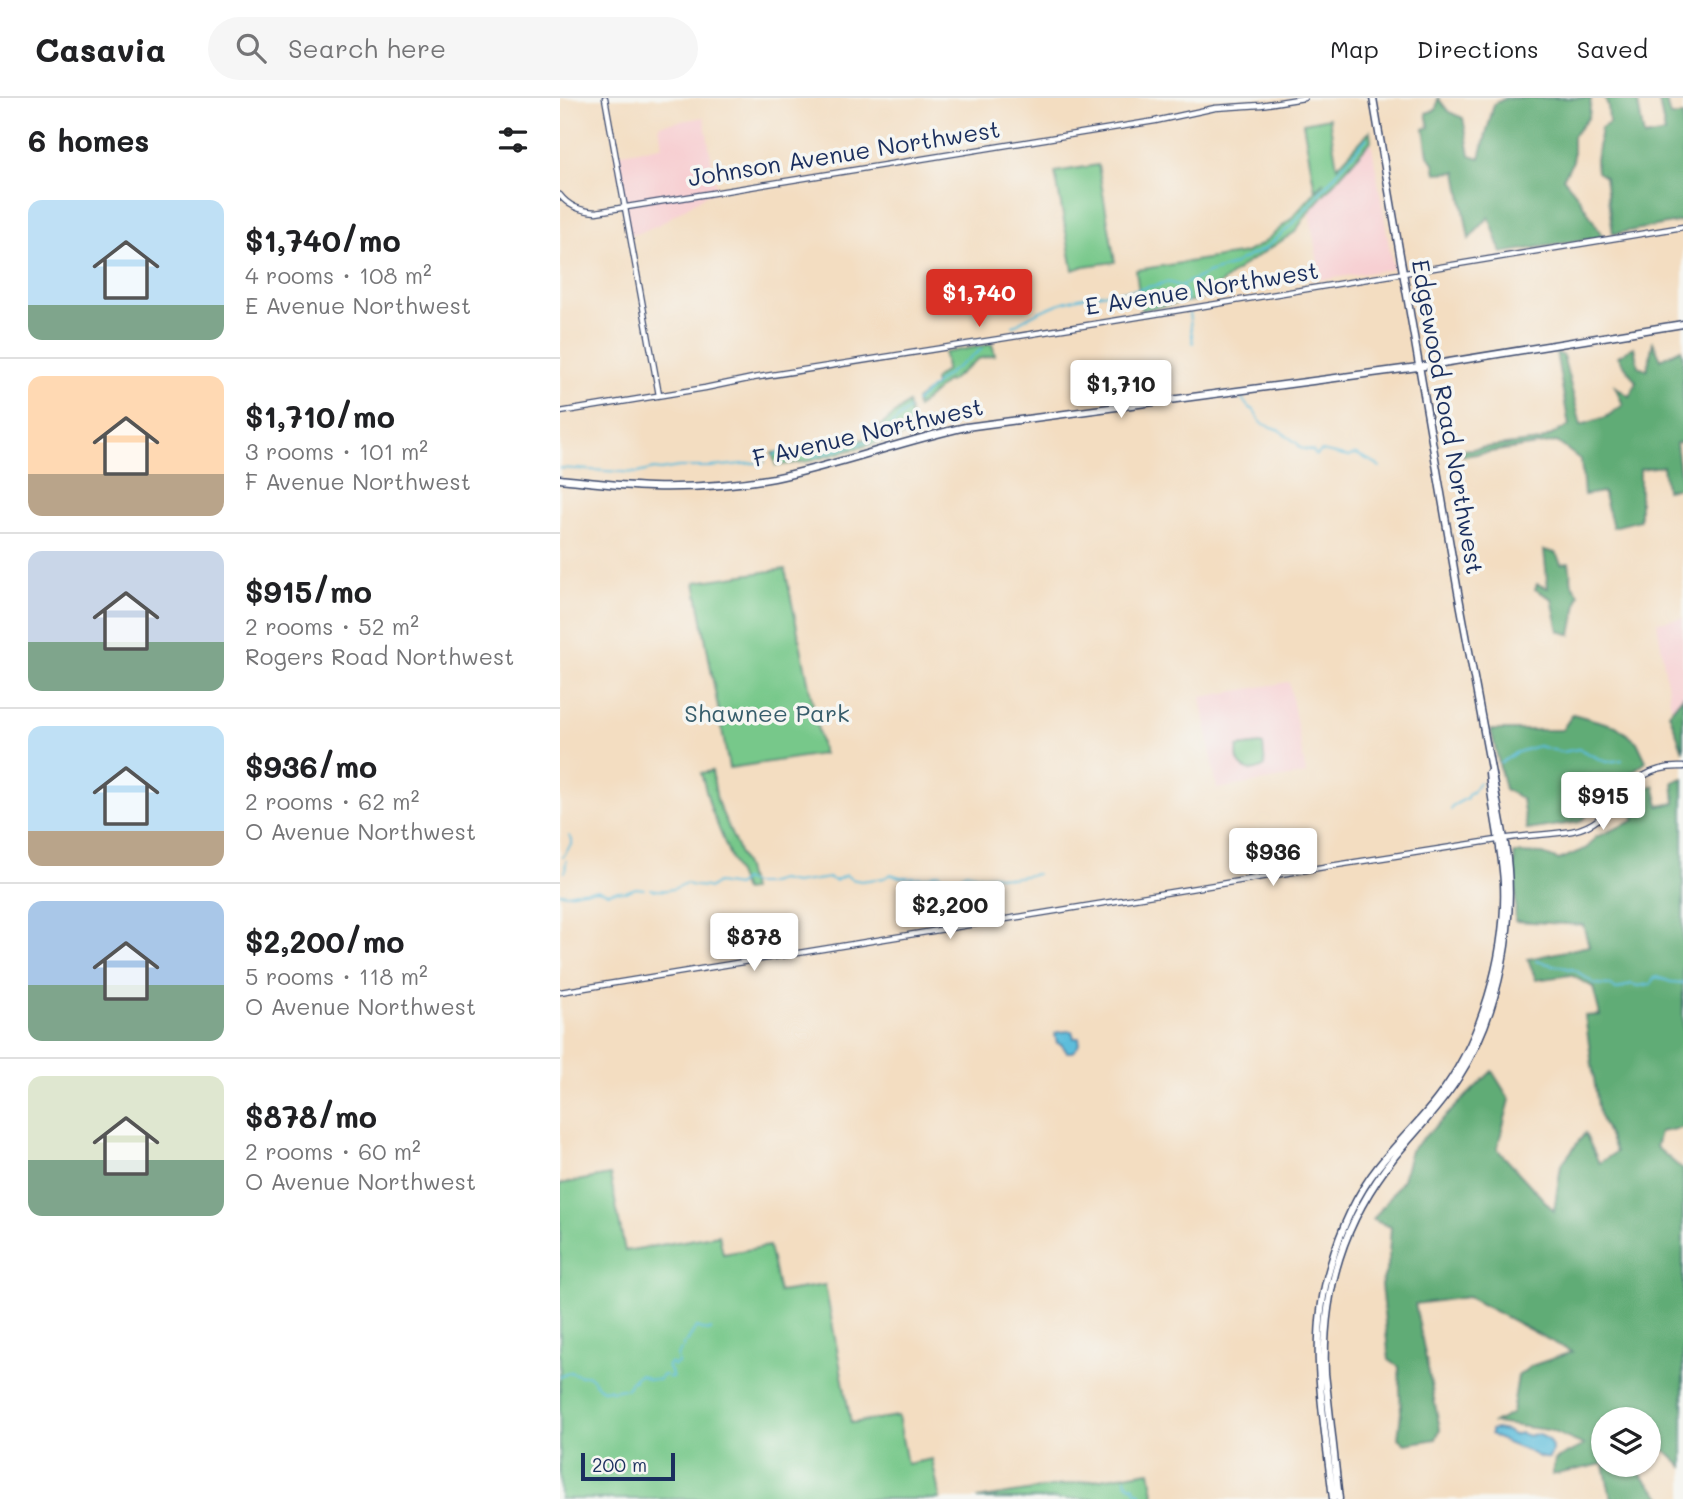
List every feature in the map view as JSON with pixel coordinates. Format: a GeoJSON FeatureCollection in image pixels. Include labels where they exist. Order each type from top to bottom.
{"type":"FeatureCollection","features":[{"type":"Feature","properties":{"kind":"main road","name":"Edgewood Road Northwest"},"geometry":{"type":"LineString","coordinates":[[1339,1499],[1325,1353],[1327,1313],[1335,1271],[1348,1233],[1370,1189],[1396,1154],[1443,1101],[1465,1067],[1481,1034],[1503,961],[1510,885],[1373,98]]}},
{"type":"Feature","properties":{"kind":"main road","name":"F Avenue Northwest"},"geometry":{"type":"LineString","coordinates":[[560,479],[650,487],[709,486],[750,481],[808,470],[966,427],[1418,367],[1683,324]]}},
{"type":"Feature","properties":{"kind":"main road","name":"Edgewood Road Northwest"},"geometry":{"type":"LineString","coordinates":[[1334,1499],[1319,1352],[1321,1311],[1329,1269],[1342,1231],[1366,1185],[1438,1098],[1466,1053],[1478,1026],[1502,938],[1502,839]]}},
{"type":"Feature","properties":{"kind":"street"},"geometry":{"type":"LineString","coordinates":[[605,98],[659,395]]}},
{"type":"Feature","properties":{"kind":"street","name":"Johnson Avenue Northwest"},"geometry":{"type":"LineString","coordinates":[[560,195],[574,208],[596,212],[1156,121],[1215,108],[1304,98]]}},
{"type":"Feature","properties":{"kind":"street","name":"E Avenue Northwest"},"geometry":{"type":"LineString","coordinates":[[560,412],[758,377],[1683,227]]}},
{"type":"Feature","properties":{"kind":"street"},"geometry":{"type":"LineString","coordinates":[[560,992],[1502,839],[1581,829],[1599,820],[1627,788],[1643,775],[1659,769],[1683,766]]}},
{"type":"Feature","properties":{"kind":"shaded area"},"geometry":{"type":"Polygon","coordinates":[[[704,117],[717,192],[707,194],[660,224],[630,235],[615,154],[662,146],[659,125],[704,117]]]}},
{"type":"Feature","properties":{"kind":"shaded area"},"geometry":{"type":"Polygon","coordinates":[[[1371,141],[1393,269],[1321,280],[1309,211],[1371,141]]]}},
{"type":"Feature","properties":{"kind":"shaded area"},"geometry":{"type":"Polygon","coordinates":[[[1683,618],[1683,705],[1671,707],[1657,622],[1683,618]]]}},
{"type":"Feature","properties":{"kind":"shaded area"},"geometry":{"type":"Polygon","coordinates":[[[1289,682],[1306,774],[1217,789],[1201,697],[1289,682]]]}},
{"type":"Feature","properties":{"kind":"green space"},"geometry":{"type":"Polygon","coordinates":[[[1438,98],[1449,112],[1463,118],[1470,155],[1480,158],[1494,104],[1506,98],[1591,98],[1589,117],[1573,136],[1573,161],[1563,178],[1578,196],[1603,237],[1502,253],[1489,217],[1469,239],[1457,172],[1436,173],[1434,163],[1428,155],[1424,129],[1429,127],[1426,113],[1436,110],[1438,98]]]}},
{"type":"Feature","properties":{"kind":"green space"},"geometry":{"type":"Polygon","coordinates":[[[1605,98],[1637,98],[1644,137],[1665,133],[1657,98],[1665,98],[1670,116],[1683,116],[1683,221],[1613,234],[1605,177],[1597,172],[1596,160],[1601,128],[1609,123],[1605,98]]]}},
{"type":"Feature","properties":{"kind":"green space"},"geometry":{"type":"Polygon","coordinates":[[[1329,118],[1337,167],[1370,131],[1371,141],[1309,211],[1295,232],[1244,265],[1201,299],[1141,310],[1136,270],[1245,253],[1262,244],[1291,219],[1324,182],[1315,190],[1303,123],[1329,118]]]}},
{"type":"Feature","properties":{"kind":"green space"},"geometry":{"type":"Polygon","coordinates":[[[1098,165],[1115,262],[1073,270],[1055,172],[1098,165]]]}},
{"type":"Feature","properties":{"kind":"green space"},"geometry":{"type":"Polygon","coordinates":[[[1653,342],[1661,359],[1681,349],[1683,356],[1683,442],[1676,443],[1682,487],[1666,490],[1663,466],[1640,469],[1640,520],[1613,527],[1603,492],[1584,495],[1581,460],[1557,442],[1463,456],[1463,450],[1540,441],[1569,426],[1556,352],[1563,356],[1581,425],[1606,417],[1623,405],[1615,386],[1630,397],[1636,382],[1618,356],[1634,347],[1638,366],[1647,370],[1653,342]]]}},
{"type":"Feature","properties":{"kind":"green space"},"geometry":{"type":"Polygon","coordinates":[[[992,344],[995,355],[978,359],[949,382],[948,380],[917,408],[916,400],[935,386],[934,380],[946,370],[944,353],[992,344]]]}},
{"type":"Feature","properties":{"kind":"green space"},"geometry":{"type":"Polygon","coordinates":[[[908,403],[914,433],[809,461],[776,466],[772,453],[865,439],[908,403]]]}},
{"type":"Feature","properties":{"kind":"green space"},"geometry":{"type":"Polygon","coordinates":[[[1544,550],[1556,553],[1561,564],[1569,563],[1572,584],[1579,594],[1571,635],[1559,631],[1552,599],[1535,589],[1537,584],[1548,588],[1544,550]]]}},
{"type":"Feature","properties":{"kind":"green space","name":"Shawnee Park"},"geometry":{"type":"Polygon","coordinates":[[[785,569],[823,754],[729,768],[695,582],[785,569]]]}},
{"type":"Feature","properties":{"kind":"green space"},"geometry":{"type":"Polygon","coordinates":[[[1683,696],[1683,751],[1669,713],[1683,696]]]}},
{"type":"Feature","properties":{"kind":"green space"},"geometry":{"type":"Polygon","coordinates":[[[1573,714],[1616,726],[1637,742],[1646,761],[1623,779],[1579,822],[1527,830],[1522,799],[1505,789],[1491,730],[1562,730],[1573,714]]]}},
{"type":"Feature","properties":{"kind":"green space"},"geometry":{"type":"Polygon","coordinates":[[[1263,745],[1265,766],[1253,770],[1244,768],[1238,760],[1238,747],[1263,745]]]}},
{"type":"Feature","properties":{"kind":"green space"},"geometry":{"type":"Polygon","coordinates":[[[712,771],[717,801],[746,868],[751,890],[744,891],[711,809],[701,773],[712,771]]]}},
{"type":"Feature","properties":{"kind":"green space"},"geometry":{"type":"Polygon","coordinates":[[[1683,778],[1683,1128],[1660,1132],[1656,1147],[1683,1170],[1683,1467],[1661,1447],[1661,1407],[1591,1407],[1591,1467],[1552,1475],[1555,1460],[1584,1445],[1549,1430],[1494,1423],[1512,1413],[1518,1376],[1531,1366],[1572,1352],[1468,1297],[1415,1304],[1440,1429],[1436,1439],[1405,1444],[1398,1438],[1401,1413],[1399,1367],[1389,1360],[1381,1285],[1388,1266],[1391,1227],[1373,1220],[1403,1179],[1411,1150],[1492,1071],[1510,1100],[1497,1149],[1554,1211],[1561,1165],[1585,1133],[1599,1163],[1616,1152],[1599,1114],[1585,1016],[1600,1015],[1593,987],[1571,975],[1536,980],[1528,959],[1589,946],[1583,925],[1515,921],[1514,853],[1543,854],[1559,860],[1587,848],[1596,837],[1635,820],[1627,802],[1637,789],[1654,786],[1659,806],[1675,803],[1673,782],[1683,778]]]}},
{"type":"Feature","properties":{"kind":"green space"},"geometry":{"type":"Polygon","coordinates":[[[610,1175],[625,1251],[719,1235],[723,1254],[769,1246],[779,1292],[825,1285],[851,1423],[898,1416],[907,1464],[932,1459],[940,1499],[560,1499],[560,1184],[610,1175]]]}},
{"type":"Feature","properties":{"kind":"green space"},"geometry":{"type":"Polygon","coordinates":[[[1150,1471],[1155,1499],[977,1499],[1150,1471]]]}},
{"type":"Feature","properties":{"kind":"green space"},"geometry":{"type":"Polygon","coordinates":[[[1606,1477],[1643,1477],[1664,1499],[1611,1499],[1606,1477]]]}},
{"type":"Feature","properties":{"kind":"water"},"geometry":{"type":"Polygon","coordinates":[[[1072,1031],[1074,1038],[1079,1038],[1079,1042],[1074,1051],[1067,1052],[1057,1043],[1055,1034],[1072,1031]]]}},
{"type":"Feature","properties":{"kind":"water"},"geometry":{"type":"Polygon","coordinates":[[[1491,1430],[1513,1435],[1520,1433],[1544,1437],[1552,1448],[1552,1453],[1549,1458],[1543,1458],[1509,1444],[1491,1434],[1491,1430]]]}},
{"type":"Feature","properties":{"kind":"waterway"},"geometry":{"type":"LineString","coordinates":[[1013,326],[1043,310],[1082,297],[1165,283],[1180,286],[1231,266],[1264,249],[1291,226],[1367,138]]}},
{"type":"Feature","properties":{"kind":"waterway"},"geometry":{"type":"LineString","coordinates":[[1182,287],[1187,302]]}},
{"type":"Feature","properties":{"kind":"waterway"},"geometry":{"type":"LineString","coordinates":[[1189,313],[1193,343]]}},
{"type":"Feature","properties":{"kind":"waterway"},"geometry":{"type":"LineString","coordinates":[[916,402],[945,376],[982,349]]}},
{"type":"Feature","properties":{"kind":"waterway"},"geometry":{"type":"LineString","coordinates":[[1236,397],[1241,397],[1248,407],[1254,410],[1261,423],[1279,430],[1300,448],[1313,451],[1316,456],[1322,451],[1348,457],[1356,454],[1380,467]]}},
{"type":"Feature","properties":{"kind":"waterway"},"geometry":{"type":"LineString","coordinates":[[774,455],[779,452],[815,456],[869,441],[909,409]]}},
{"type":"Feature","properties":{"kind":"waterway"},"geometry":{"type":"LineString","coordinates":[[560,468],[637,473],[654,469],[765,462]]}},
{"type":"Feature","properties":{"kind":"waterway"},"geometry":{"type":"LineString","coordinates":[[1501,763],[1515,753],[1538,746],[1562,752],[1579,749],[1606,762],[1622,760]]}},
{"type":"Feature","properties":{"kind":"waterway"},"geometry":{"type":"LineString","coordinates":[[1451,810],[1452,806],[1467,798],[1479,782]]}},
{"type":"Feature","properties":{"kind":"waterway"},"geometry":{"type":"LineString","coordinates":[[563,857],[572,845],[569,836]]}},
{"type":"Feature","properties":{"kind":"waterway"},"geometry":{"type":"LineString","coordinates":[[565,872],[566,861]]}},
{"type":"Feature","properties":{"kind":"waterway"},"geometry":{"type":"LineString","coordinates":[[960,876],[966,872],[1011,878],[1037,874]]}},
{"type":"Feature","properties":{"kind":"waterway"},"geometry":{"type":"LineString","coordinates":[[650,889],[669,890],[686,883],[710,888],[717,883],[737,886],[743,880],[753,884],[780,880],[794,883],[830,878],[835,881],[846,875],[861,881],[884,878],[891,874],[900,877],[926,877],[939,873],[942,876],[955,877]]}},
{"type":"Feature","properties":{"kind":"waterway"},"geometry":{"type":"LineString","coordinates":[[560,893],[598,890],[608,893],[644,889]]}},
{"type":"Feature","properties":{"kind":"waterway"},"geometry":{"type":"LineString","coordinates":[[1536,961],[1575,970],[1595,984],[1610,985],[1616,990],[1631,984],[1651,984],[1657,977],[1683,983]]}},
{"type":"Feature","properties":{"kind":"waterway"},"geometry":{"type":"LineString","coordinates":[[687,1342],[696,1327],[707,1331],[711,1329]]}},
{"type":"Feature","properties":{"kind":"waterway"},"geometry":{"type":"LineString","coordinates":[[668,1377],[672,1377],[668,1365],[671,1363],[674,1366],[678,1363],[677,1356],[681,1350]]}},
{"type":"Feature","properties":{"kind":"waterway"},"geometry":{"type":"LineString","coordinates":[[560,1377],[570,1372],[587,1375],[603,1390],[623,1389]]}},
{"type":"Feature","properties":{"kind":"waterway"},"geometry":{"type":"LineString","coordinates":[[626,1389],[631,1381],[635,1381],[634,1378],[640,1375],[658,1380],[665,1375]]}},
{"type":"Feature","properties":{"kind":"waterway"},"geometry":{"type":"LineString","coordinates":[[1125,1478],[1136,1492],[1141,1493],[1138,1499]]}},
{"type":"Feature","properties":{"kind":"waterway"},"geometry":{"type":"LineString","coordinates":[[1141,1499],[1146,1499]]}}]}
